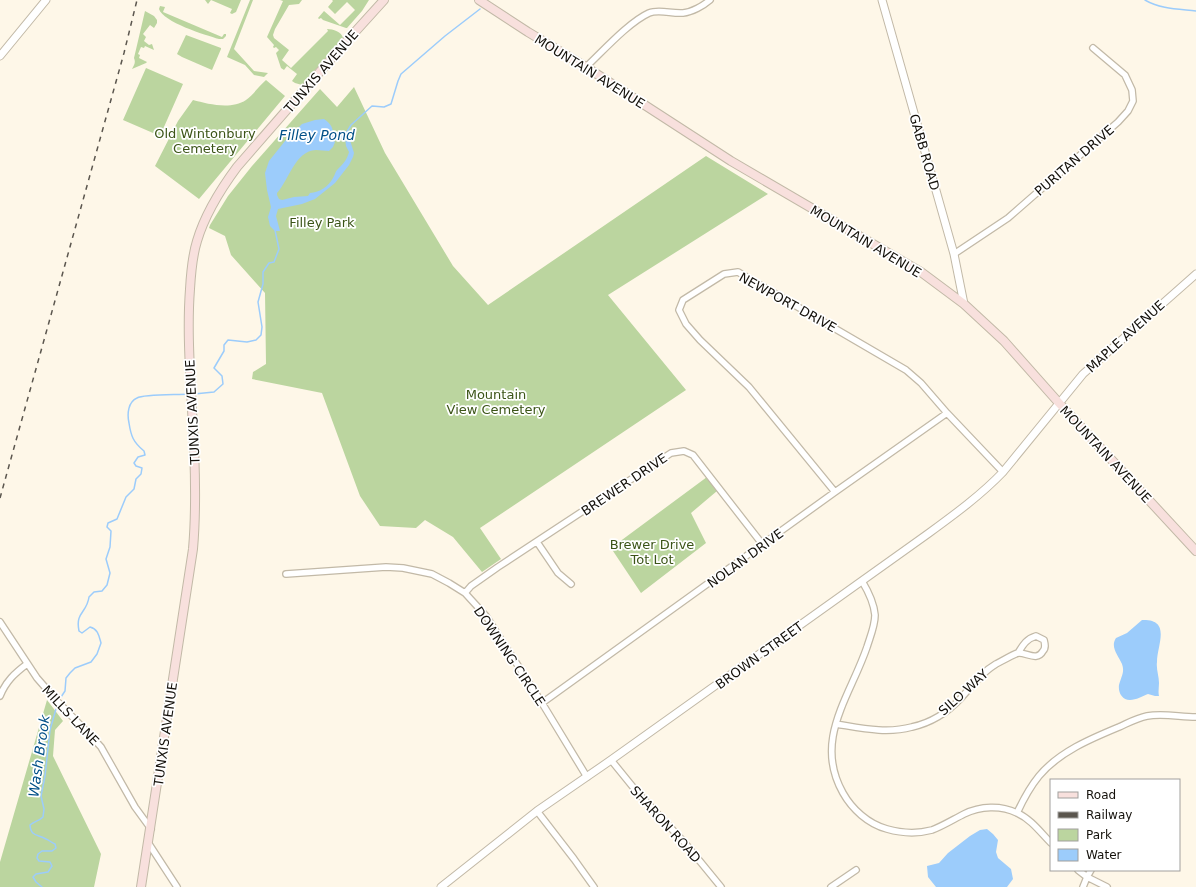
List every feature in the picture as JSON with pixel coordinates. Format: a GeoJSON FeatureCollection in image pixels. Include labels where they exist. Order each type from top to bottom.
{"type":"FeatureCollection","features":[{"type":"Feature","properties":{"kind":"main road","name":"TUNXIS AVENUE"},"geometry":{"type":"LineString","coordinates":[[142,887],[193,549],[196,514],[188,332],[192,262],[197,241],[205,218],[219,192],[237,167],[384,0]]}},
{"type":"Feature","properties":{"kind":"main road","name":"MOUNTAIN AVENUE"},"geometry":{"type":"LineString","coordinates":[[479,0],[731,161],[921,272],[964,304],[1004,341],[1059,403],[1196,551]]}},
{"type":"Feature","properties":{"kind":"street"},"geometry":{"type":"LineString","coordinates":[[0,56],[46,0]]}},
{"type":"Feature","properties":{"kind":"street"},"geometry":{"type":"LineString","coordinates":[[586,67],[626,29],[650,12],[659,11],[683,13],[700,7],[710,0]]}},
{"type":"Feature","properties":{"kind":"street","name":"GABB ROAD"},"geometry":{"type":"LineString","coordinates":[[882,0],[954,254],[964,304]]}},
{"type":"Feature","properties":{"kind":"street","name":"PURITAN DRIVE"},"geometry":{"type":"LineString","coordinates":[[954,254],[1008,218],[1118,122],[1128,111],[1133,100],[1132,90],[1125,75],[1093,48]]}},
{"type":"Feature","properties":{"kind":"street","name":"NEWPORT DRIVE"},"geometry":{"type":"LineString","coordinates":[[835,492],[749,387],[700,340],[686,324],[678,310],[683,300],[724,274],[738,272],[906,370],[921,383],[947,413],[1003,472]]}},
{"type":"Feature","properties":{"kind":"street","name":"MAPLE AVENUE"},"geometry":{"type":"LineString","coordinates":[[1059,403],[1083,374],[1106,352],[1196,274]]}},
{"type":"Feature","properties":{"kind":"street","name":"BROWN STREET"},"geometry":{"type":"LineString","coordinates":[[441,887],[537,811],[611,760],[972,502],[1003,472],[1059,403]]}},
{"type":"Feature","properties":{"kind":"street","name":"NOLAN DRIVE"},"geometry":{"type":"LineString","coordinates":[[542,703],[947,413]]}},
{"type":"Feature","properties":{"kind":"street","name":"BREWER DRIVE"},"geometry":{"type":"LineString","coordinates":[[465,593],[477,582],[671,453],[684,451],[693,455],[763,545]]}},
{"type":"Feature","properties":{"kind":"street"},"geometry":{"type":"LineString","coordinates":[[537,542],[558,573],[571,584]]}},
{"type":"Feature","properties":{"kind":"street","name":"DOWNING CIRCLE"},"geometry":{"type":"LineString","coordinates":[[286,574],[386,567],[404,568],[432,574],[465,593],[486,616],[542,703],[587,777]]}},
{"type":"Feature","properties":{"kind":"street"},"geometry":{"type":"LineString","coordinates":[[862,581],[873,606],[875,615],[874,625],[864,655],[840,710],[832,747],[835,776],[850,804],[860,814],[885,828],[899,832],[931,830],[966,813],[984,807],[1003,809],[1017,813],[1031,822],[1050,842]]}},
{"type":"Feature","properties":{"kind":"street","name":"MILLS LANE"},"geometry":{"type":"LineString","coordinates":[[0,622],[27,664],[48,691],[101,747],[136,807],[151,829]]}},
{"type":"Feature","properties":{"kind":"street","name":"SILO WAY"},"geometry":{"type":"LineString","coordinates":[[836,724],[888,731],[912,727],[927,722],[944,713],[979,678],[995,665],[1018,653],[1028,639],[1036,636],[1044,640],[1045,647],[1042,654],[1034,656],[1018,653]]}},
{"type":"Feature","properties":{"kind":"street"},"geometry":{"type":"LineString","coordinates":[[0,696],[3,688],[12,676],[27,664]]}},
{"type":"Feature","properties":{"kind":"street"},"geometry":{"type":"LineString","coordinates":[[1017,813],[1038,776],[1048,766],[1071,749],[1131,721],[1147,716],[1176,715],[1196,717]]}},
{"type":"Feature","properties":{"kind":"street","name":"SHARON ROAD"},"geometry":{"type":"LineString","coordinates":[[611,760],[637,792],[685,843],[721,887]]}},
{"type":"Feature","properties":{"kind":"street"},"geometry":{"type":"LineString","coordinates":[[537,811],[594,887]]}},
{"type":"Feature","properties":{"kind":"street"},"geometry":{"type":"LineString","coordinates":[[149,844],[176,887]]}},
{"type":"Feature","properties":{"kind":"street"},"geometry":{"type":"LineString","coordinates":[[831,887],[856,870]]}},
{"type":"Feature","properties":{"kind":"street"},"geometry":{"type":"LineString","coordinates":[[1079,871],[1087,877],[1107,887]]}},
{"type":"Feature","properties":{"kind":"street"},"geometry":{"type":"LineString","coordinates":[[1083,887],[1090,871]]}},
{"type":"Feature","properties":{"kind":"green space"},"geometry":{"type":"Polygon","coordinates":[[[205,0],[211,0],[208,4],[205,0]]]}},
{"type":"Feature","properties":{"kind":"green space"},"geometry":{"type":"Polygon","coordinates":[[[211,0],[241,0],[236,12],[232,14],[230,13],[232,9],[211,0]]]}},
{"type":"Feature","properties":{"kind":"green space"},"geometry":{"type":"Polygon","coordinates":[[[250,0],[253,0],[234,49],[254,71],[268,73],[264,77],[254,75],[245,65],[227,57],[250,0]]]}},
{"type":"Feature","properties":{"kind":"green space"},"geometry":{"type":"Polygon","coordinates":[[[280,0],[302,0],[299,4],[289,5],[273,35],[274,38],[289,50],[282,60],[291,68],[328,31],[327,29],[337,31],[343,38],[302,85],[292,81],[297,74],[287,66],[284,70],[281,68],[276,53],[279,50],[276,47],[273,47],[274,45],[267,37],[283,1],[280,0]]]}},
{"type":"Feature","properties":{"kind":"green space"},"geometry":{"type":"Polygon","coordinates":[[[332,0],[369,0],[362,11],[346,28],[318,18],[324,11],[340,25],[355,10],[347,2],[335,14],[328,7],[333,1],[332,0]]]}},
{"type":"Feature","properties":{"kind":"green space"},"geometry":{"type":"Polygon","coordinates":[[[160,6],[165,7],[163,12],[222,37],[224,34],[226,34],[226,36],[223,39],[219,39],[176,23],[162,14],[159,9],[160,6]]]}},
{"type":"Feature","properties":{"kind":"green space"},"geometry":{"type":"Polygon","coordinates":[[[145,11],[154,16],[157,20],[154,28],[150,25],[143,34],[146,37],[144,41],[149,45],[152,44],[154,50],[145,46],[144,48],[141,47],[138,54],[140,55],[139,58],[147,62],[132,69],[135,61],[134,58],[145,11]]]}},
{"type":"Feature","properties":{"kind":"green space"},"geometry":{"type":"Polygon","coordinates":[[[186,35],[221,48],[212,70],[177,54],[186,35]]]}},
{"type":"Feature","properties":{"kind":"green space"},"geometry":{"type":"Polygon","coordinates":[[[146,68],[183,84],[160,136],[123,120],[146,68]]]}},
{"type":"Feature","properties":{"kind":"green space","name":"Old Wintonbury Cemetery"},"geometry":{"type":"Polygon","coordinates":[[[266,80],[285,96],[199,199],[155,166],[178,121],[193,100],[220,105],[234,105],[249,98],[266,80]]]}},
{"type":"Feature","properties":{"kind":"green space"},"geometry":{"type":"Polygon","coordinates":[[[354,87],[385,153],[453,266],[488,305],[706,156],[768,194],[608,295],[686,390],[480,528],[501,559],[482,572],[453,537],[425,520],[416,528],[380,526],[360,496],[322,393],[252,379],[253,372],[266,364],[265,293],[231,255],[225,236],[209,228],[228,196],[252,166],[320,89],[337,107],[354,87]]]}},
{"type":"Feature","properties":{"kind":"green space","name":"Brewer Drive Tot Lot"},"geometry":{"type":"Polygon","coordinates":[[[707,477],[717,491],[691,513],[706,543],[641,593],[611,548],[707,477]]]}},
{"type":"Feature","properties":{"kind":"green space"},"geometry":{"type":"Polygon","coordinates":[[[47,700],[63,721],[55,730],[53,756],[101,854],[94,887],[0,887],[0,862],[47,700]]]}},
{"type":"Feature","properties":{"kind":"water","name":"Filley Pond"},"geometry":{"type":"Polygon","coordinates":[[[324,119],[330,124],[333,135],[342,134],[349,137],[354,153],[353,157],[349,165],[335,183],[315,199],[302,204],[278,209],[276,216],[280,231],[275,231],[270,226],[268,217],[271,207],[265,173],[269,161],[285,141],[302,124],[324,119]],[[345,138],[334,139],[333,140],[335,142],[333,147],[329,151],[316,150],[303,155],[293,167],[277,193],[279,199],[282,200],[308,196],[310,193],[317,192],[326,186],[334,177],[336,171],[347,157],[349,152],[346,146],[345,138]]]}},
{"type":"Feature","properties":{"kind":"water"},"geometry":{"type":"Polygon","coordinates":[[[1142,620],[1151,621],[1157,624],[1160,628],[1161,634],[1157,665],[1159,696],[1148,694],[1135,699],[1127,700],[1121,695],[1119,690],[1123,670],[1122,664],[1114,648],[1114,641],[1116,638],[1127,633],[1142,620]]]}},
{"type":"Feature","properties":{"kind":"water"},"geometry":{"type":"Polygon","coordinates":[[[987,829],[998,840],[996,852],[998,858],[1011,869],[1013,879],[1007,887],[936,887],[928,877],[927,866],[939,863],[948,853],[970,836],[980,830],[987,829]]]}},
{"type":"Feature","properties":{"kind":"waterway"},"geometry":{"type":"LineString","coordinates":[[1145,0],[1163,7],[1196,11]]}},
{"type":"Feature","properties":{"kind":"waterway","name":"Wash Brook"},"geometry":{"type":"LineString","coordinates":[[345,135],[351,125],[372,106],[384,107],[391,104],[401,74],[445,36],[480,9]]}},
{"type":"Feature","properties":{"kind":"waterway","name":"Wash Brook"},"geometry":{"type":"LineString","coordinates":[[194,394],[214,392],[223,384],[222,376],[214,368],[224,351],[224,345],[228,340],[247,342],[256,340],[261,335],[262,327],[258,302],[263,284],[263,272],[269,263],[274,262],[279,249],[275,230]]}},
{"type":"Feature","properties":{"kind":"waterway","name":"Wash Brook"},"geometry":{"type":"LineString","coordinates":[[61,697],[65,691],[66,678],[75,668],[91,662],[97,654],[101,643],[95,629],[90,627],[82,633],[79,631],[79,620],[89,597],[94,592],[102,591],[107,585],[110,573],[106,559],[110,547],[111,531],[107,527],[108,523],[117,519],[126,497],[134,489],[136,479],[141,474],[142,468],[136,466],[134,463],[138,457],[145,455],[144,451],[137,445],[132,435],[128,416],[130,405],[134,400],[141,397],[189,394]]}},
{"type":"Feature","properties":{"kind":"waterway","name":"Wash Brook"},"geometry":{"type":"LineString","coordinates":[[42,887],[33,877],[36,874],[48,872],[52,866],[50,862],[39,861],[37,858],[38,854],[42,851],[52,851],[56,848],[55,844],[47,839],[35,835],[32,832],[30,825],[43,817],[44,809],[41,796],[45,776],[50,730],[56,709]]}},
{"type":"Feature","properties":{"kind":"railway"},"geometry":{"type":"LineString","coordinates":[[0,498],[124,53],[137,0]]}},
{"type":"Feature","properties":{"kind":"park label","name":"Filley Park"},"geometry":{"type":"Point","coordinates":[322,222]}},
{"type":"Feature","properties":{"kind":"park label","name":"Mountain View Cemetery"},"geometry":{"type":"Point","coordinates":[496,402]}}]}
